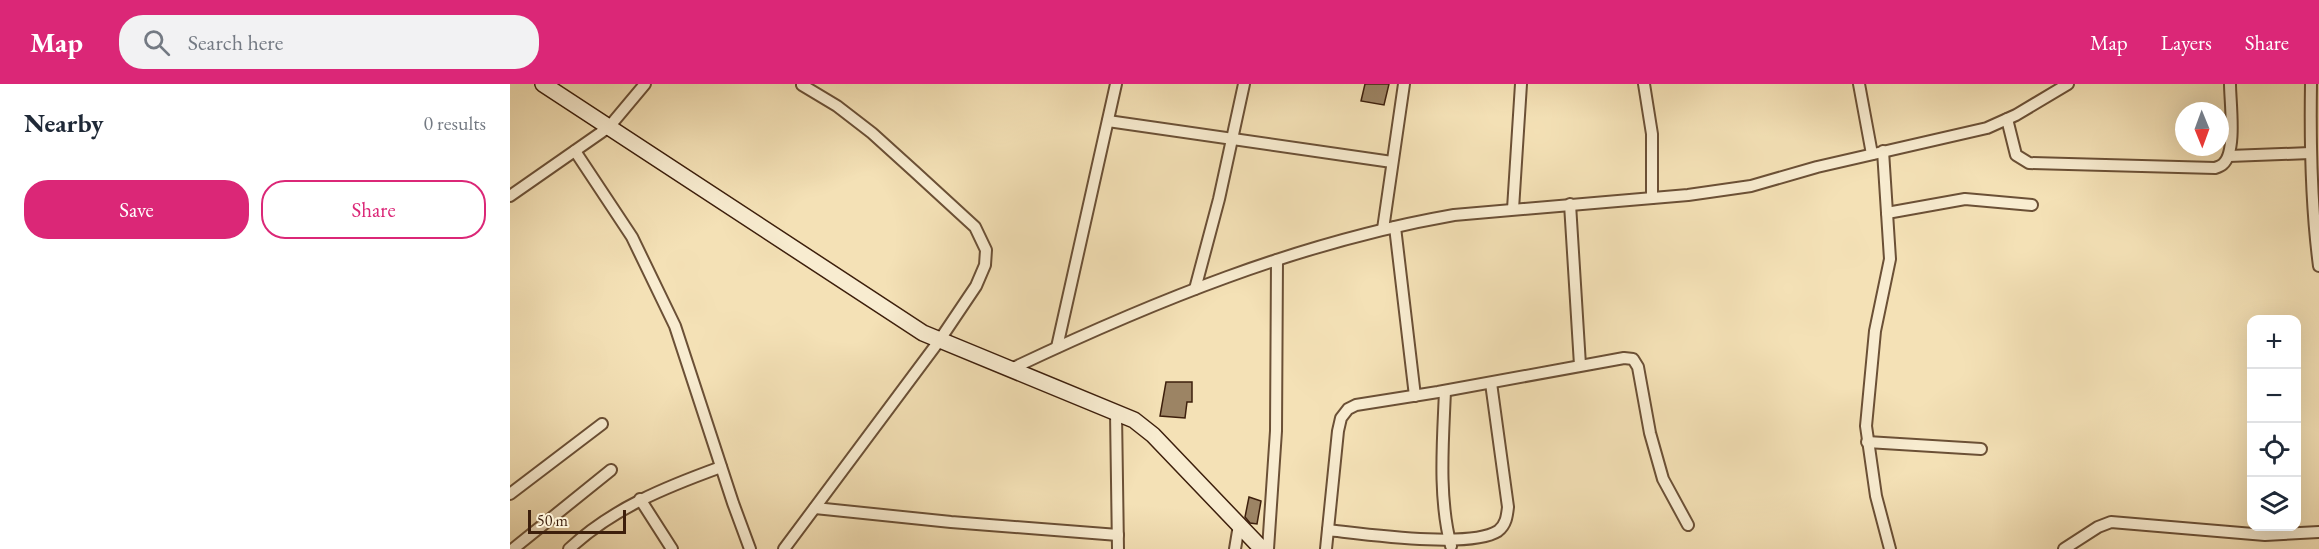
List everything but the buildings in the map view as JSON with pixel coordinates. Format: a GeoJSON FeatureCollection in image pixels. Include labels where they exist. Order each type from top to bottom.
{"type":"FeatureCollection","features":[{"type":"Feature","properties":{"kind":"street"},"geometry":{"type":"LineString","coordinates":[[543,84],[905,322],[939,341],[1134,420],[1153,435],[1262,549]]}},
{"type":"Feature","properties":{"kind":"street"},"geometry":{"type":"LineString","coordinates":[[510,196],[609,127],[645,84]]}},
{"type":"Feature","properties":{"kind":"street"},"geometry":{"type":"LineString","coordinates":[[1057,347],[1116,84]]}},
{"type":"Feature","properties":{"kind":"street"},"geometry":{"type":"LineString","coordinates":[[1195,289],[1233,139],[1244,84]]}},
{"type":"Feature","properties":{"kind":"street"},"geometry":{"type":"LineString","coordinates":[[1383,229],[1404,84]]}},
{"type":"Feature","properties":{"kind":"street"},"geometry":{"type":"LineString","coordinates":[[1513,209],[1521,84]]}},
{"type":"Feature","properties":{"kind":"street"},"geometry":{"type":"LineString","coordinates":[[1644,84],[1652,134],[1652,198]]}},
{"type":"Feature","properties":{"kind":"street"},"geometry":{"type":"LineString","coordinates":[[1859,84],[1872,154]]}},
{"type":"Feature","properties":{"kind":"street"},"geometry":{"type":"LineString","coordinates":[[1011,369],[1057,347],[1195,289],[1277,260],[1383,229],[1454,215],[1688,195],[1751,186],[1788,174],[1883,151],[1975,132],[2007,119],[2068,84]]}},
{"type":"Feature","properties":{"kind":"street"},"geometry":{"type":"LineString","coordinates":[[2007,119],[2016,155],[2030,163],[2202,170],[2215,168],[2223,164],[2229,156],[2231,145],[2230,84]]}},
{"type":"Feature","properties":{"kind":"street"},"geometry":{"type":"LineString","coordinates":[[2311,84],[2310,153],[2319,266]]}},
{"type":"Feature","properties":{"kind":"street"},"geometry":{"type":"LineString","coordinates":[[784,549],[939,341],[976,286],[983,272],[986,250],[975,227],[872,133],[837,105],[802,85]]}},
{"type":"Feature","properties":{"kind":"street"},"geometry":{"type":"LineString","coordinates":[[1108,121],[1392,162]]}},
{"type":"Feature","properties":{"kind":"street"},"geometry":{"type":"LineString","coordinates":[[1883,151],[1890,259],[1875,331],[1866,413],[1876,496],[1890,549]]}},
{"type":"Feature","properties":{"kind":"street"},"geometry":{"type":"LineString","coordinates":[[575,152],[632,237],[681,339],[721,467],[750,549]]}},
{"type":"Feature","properties":{"kind":"street"},"geometry":{"type":"LineString","coordinates":[[2229,156],[2310,153]]}},
{"type":"Feature","properties":{"kind":"street"},"geometry":{"type":"LineString","coordinates":[[1887,213],[1965,199],[2032,205]]}},
{"type":"Feature","properties":{"kind":"street"},"geometry":{"type":"LineString","coordinates":[[1570,204],[1580,365]]}},
{"type":"Feature","properties":{"kind":"street"},"geometry":{"type":"LineString","coordinates":[[1395,226],[1415,396]]}},
{"type":"Feature","properties":{"kind":"street"},"geometry":{"type":"LineString","coordinates":[[1268,549],[1276,431],[1277,260]]}},
{"type":"Feature","properties":{"kind":"street"},"geometry":{"type":"LineString","coordinates":[[1326,549],[1338,431],[1341,418],[1348,409],[1356,405],[1624,358],[1633,359],[1638,367],[1650,433],[1663,479],[1688,525]]}},
{"type":"Feature","properties":{"kind":"street"},"geometry":{"type":"LineString","coordinates":[[1328,530],[1451,546],[1498,532],[1505,524],[1508,515],[1491,383]]}},
{"type":"Feature","properties":{"kind":"street"},"geometry":{"type":"LineString","coordinates":[[1445,391],[1444,486],[1451,546]]}},
{"type":"Feature","properties":{"kind":"street"},"geometry":{"type":"LineString","coordinates":[[1116,413],[1118,549]]}},
{"type":"Feature","properties":{"kind":"street"},"geometry":{"type":"LineString","coordinates":[[510,494],[602,424]]}},
{"type":"Feature","properties":{"kind":"street"},"geometry":{"type":"LineString","coordinates":[[1868,442],[1981,449]]}},
{"type":"Feature","properties":{"kind":"street"},"geometry":{"type":"LineString","coordinates":[[569,549],[598,526],[640,499],[721,467]]}},
{"type":"Feature","properties":{"kind":"street"},"geometry":{"type":"LineString","coordinates":[[513,549],[611,470]]}},
{"type":"Feature","properties":{"kind":"street"},"geometry":{"type":"LineString","coordinates":[[640,499],[672,549]]}},
{"type":"Feature","properties":{"kind":"street"},"geometry":{"type":"LineString","coordinates":[[816,508],[951,522],[1118,535]]}},
{"type":"Feature","properties":{"kind":"street"},"geometry":{"type":"LineString","coordinates":[[2064,549],[2098,527],[2111,522],[2265,535],[2319,532]]}},
{"type":"Feature","properties":{"kind":"street"},"geometry":{"type":"LineString","coordinates":[[1235,549],[1239,525]]}}]}
